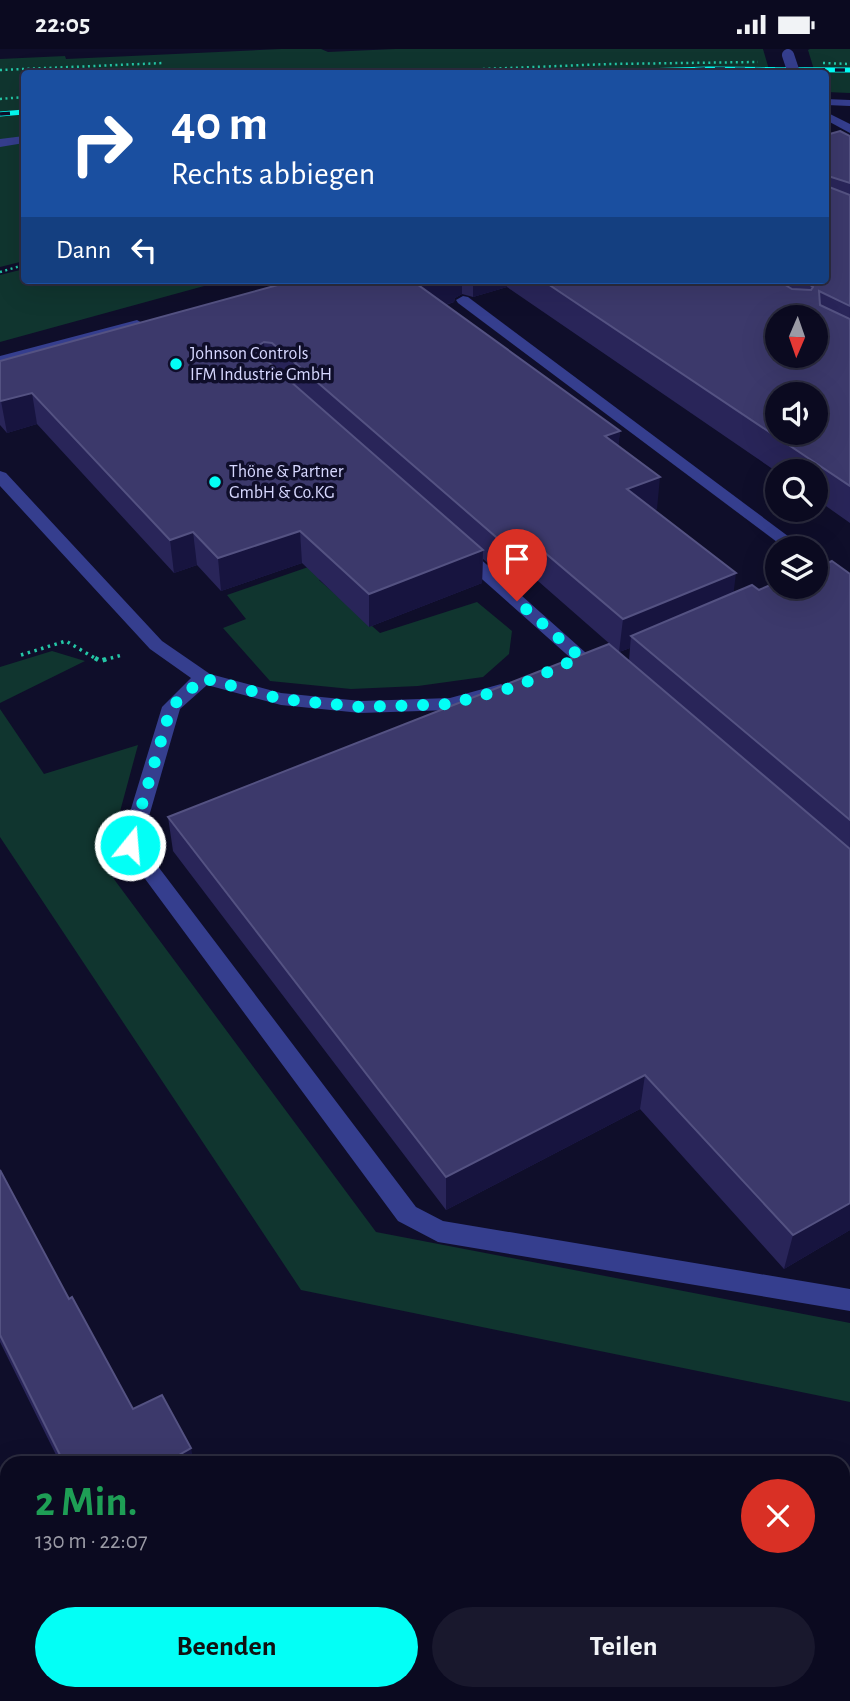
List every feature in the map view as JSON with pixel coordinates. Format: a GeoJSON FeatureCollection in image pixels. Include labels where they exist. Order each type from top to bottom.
{"type":"FeatureCollection","features":[{"type":"Feature","properties":{"kind":"street"},"geometry":{"type":"LineString","coordinates":[[787,52],[793,70]]}},
{"type":"Feature","properties":{"kind":"street"},"geometry":{"type":"LineString","coordinates":[[829,102],[850,103]]}},
{"type":"Feature","properties":{"kind":"street"},"geometry":{"type":"LineString","coordinates":[[829,120],[846,132]]}},
{"type":"Feature","properties":{"kind":"street"},"geometry":{"type":"LineString","coordinates":[[0,143],[21,140]]}},
{"type":"Feature","properties":{"kind":"street"},"geometry":{"type":"LineString","coordinates":[[463,300],[780,536]]}},
{"type":"Feature","properties":{"kind":"street"},"geometry":{"type":"LineString","coordinates":[[0,360],[157,318]]}},
{"type":"Feature","properties":{"kind":"street"},"geometry":{"type":"LineString","coordinates":[[0,476],[156,645],[203,678],[281,699],[361,707],[450,704],[518,686]]}},
{"type":"Feature","properties":{"kind":"street"},"geometry":{"type":"LineString","coordinates":[[444,537],[574,660],[615,667]]}},
{"type":"Feature","properties":{"kind":"street"},"geometry":{"type":"LineString","coordinates":[[828,578],[850,586]]}},
{"type":"Feature","properties":{"kind":"street"},"geometry":{"type":"LineString","coordinates":[[203,678],[171,707],[130,845],[407,1214],[438,1231],[850,1300]]}},
{"type":"Feature","properties":{"kind":"path"},"geometry":{"type":"LineString","coordinates":[[459,70],[747,62]]}},
{"type":"Feature","properties":{"kind":"path"},"geometry":{"type":"LineString","coordinates":[[0,70],[164,63]]}},
{"type":"Feature","properties":{"kind":"path"},"geometry":{"type":"LineString","coordinates":[[832,64],[850,64]]}},
{"type":"Feature","properties":{"kind":"path"},"geometry":{"type":"LineString","coordinates":[[0,99],[21,97]]}},
{"type":"Feature","properties":{"kind":"path"},"geometry":{"type":"LineString","coordinates":[[0,272],[21,266]]}},
{"type":"Feature","properties":{"kind":"path"},"geometry":{"type":"LineString","coordinates":[[21,655],[66,641],[100,661],[156,645]]}},
{"type":"Feature","properties":{"kind":"green space"},"geometry":{"type":"Polygon","coordinates":[[[281,49],[321,49],[328,52],[395,49],[763,49],[769,70],[21,70],[21,262],[0,267],[0,59],[65,56],[66,59],[281,49]]]}},
{"type":"Feature","properties":{"kind":"green space"},"geometry":{"type":"Polygon","coordinates":[[[850,49],[850,93],[829,92],[829,70],[814,70],[808,50],[850,49]]]}},
{"type":"Feature","properties":{"kind":"green space"},"geometry":{"type":"Polygon","coordinates":[[[21,270],[21,284],[211,284],[0,342],[0,275],[21,270]]]}},
{"type":"Feature","properties":{"kind":"green space"},"geometry":{"type":"Polygon","coordinates":[[[404,534],[319,580],[380,633],[477,602],[512,631],[509,654],[483,677],[418,686],[351,689],[270,681],[223,628],[246,619],[227,595],[404,534]]]}},
{"type":"Feature","properties":{"kind":"green space"},"geometry":{"type":"Polygon","coordinates":[[[52,651],[85,661],[0,703],[0,667],[52,651]]]}},
{"type":"Feature","properties":{"kind":"green space"},"geometry":{"type":"Polygon","coordinates":[[[0,709],[44,774],[138,745],[105,867],[376,1232],[850,1323],[850,1402],[301,1290],[0,837],[0,709]]]}},
{"type":"Feature","properties":{"kind":"building"},"geometry":{"type":"Polygon","coordinates":[[[840,131],[850,136],[850,183],[829,176],[829,134],[840,131]]]}},
{"type":"Feature","properties":{"kind":"building"},"geometry":{"type":"Polygon","coordinates":[[[829,187],[850,195],[850,306],[819,291],[820,305],[765,305],[765,368],[828,368],[828,309],[850,319],[850,486],[828,471],[828,459],[810,459],[789,445],[828,445],[828,382],[765,382],[765,429],[548,284],[784,284],[792,289],[811,290],[813,287],[809,284],[829,284],[829,187]]]}},
{"type":"Feature","properties":{"kind":"building"},"geometry":{"type":"Polygon","coordinates":[[[281,284],[417,284],[620,431],[605,436],[660,477],[627,489],[736,573],[623,619],[524,535],[503,543],[272,343],[264,342],[256,347],[258,353],[483,550],[369,594],[300,531],[218,558],[193,532],[170,540],[32,393],[1,401],[0,361],[281,284]]]}},
{"type":"Feature","properties":{"kind":"building"},"geometry":{"type":"Polygon","coordinates":[[[832,561],[850,574],[850,820],[631,636],[752,585],[759,590],[765,587],[765,599],[828,599],[828,563],[832,561]]]}},
{"type":"Feature","properties":{"kind":"building"},"geometry":{"type":"Polygon","coordinates":[[[609,644],[850,849],[850,1203],[793,1235],[645,1075],[446,1177],[168,817],[609,644]]]}},
{"type":"Feature","properties":{"kind":"building"},"geometry":{"type":"Polygon","coordinates":[[[0,1170],[69,1299],[72,1297],[133,1409],[162,1395],[191,1448],[177,1456],[60,1456],[0,1335],[0,1170]]]}},
{"type":"Feature","properties":{"kind":"railway"},"geometry":{"type":"LineString","coordinates":[[676,70],[850,70]]}},
{"type":"Feature","properties":{"kind":"railway"},"geometry":{"type":"LineString","coordinates":[[0,114],[21,112]]}},
{"type":"Feature","properties":{"kind":"place","name":"Johnson Controls IFM Industrie GmbH"},"geometry":{"type":"Point","coordinates":[176,364]}},
{"type":"Feature","properties":{"kind":"place","name":"Thöne & Partner GmbH & Co.KG"},"geometry":{"type":"Point","coordinates":[215,482]}},
{"type":"Feature","properties":{"kind":"route"},"geometry":{"type":"LineString","coordinates":[[130,845],[171,707],[203,678],[281,699],[361,707],[450,704],[518,686],[580,657],[517,601]]}}]}
